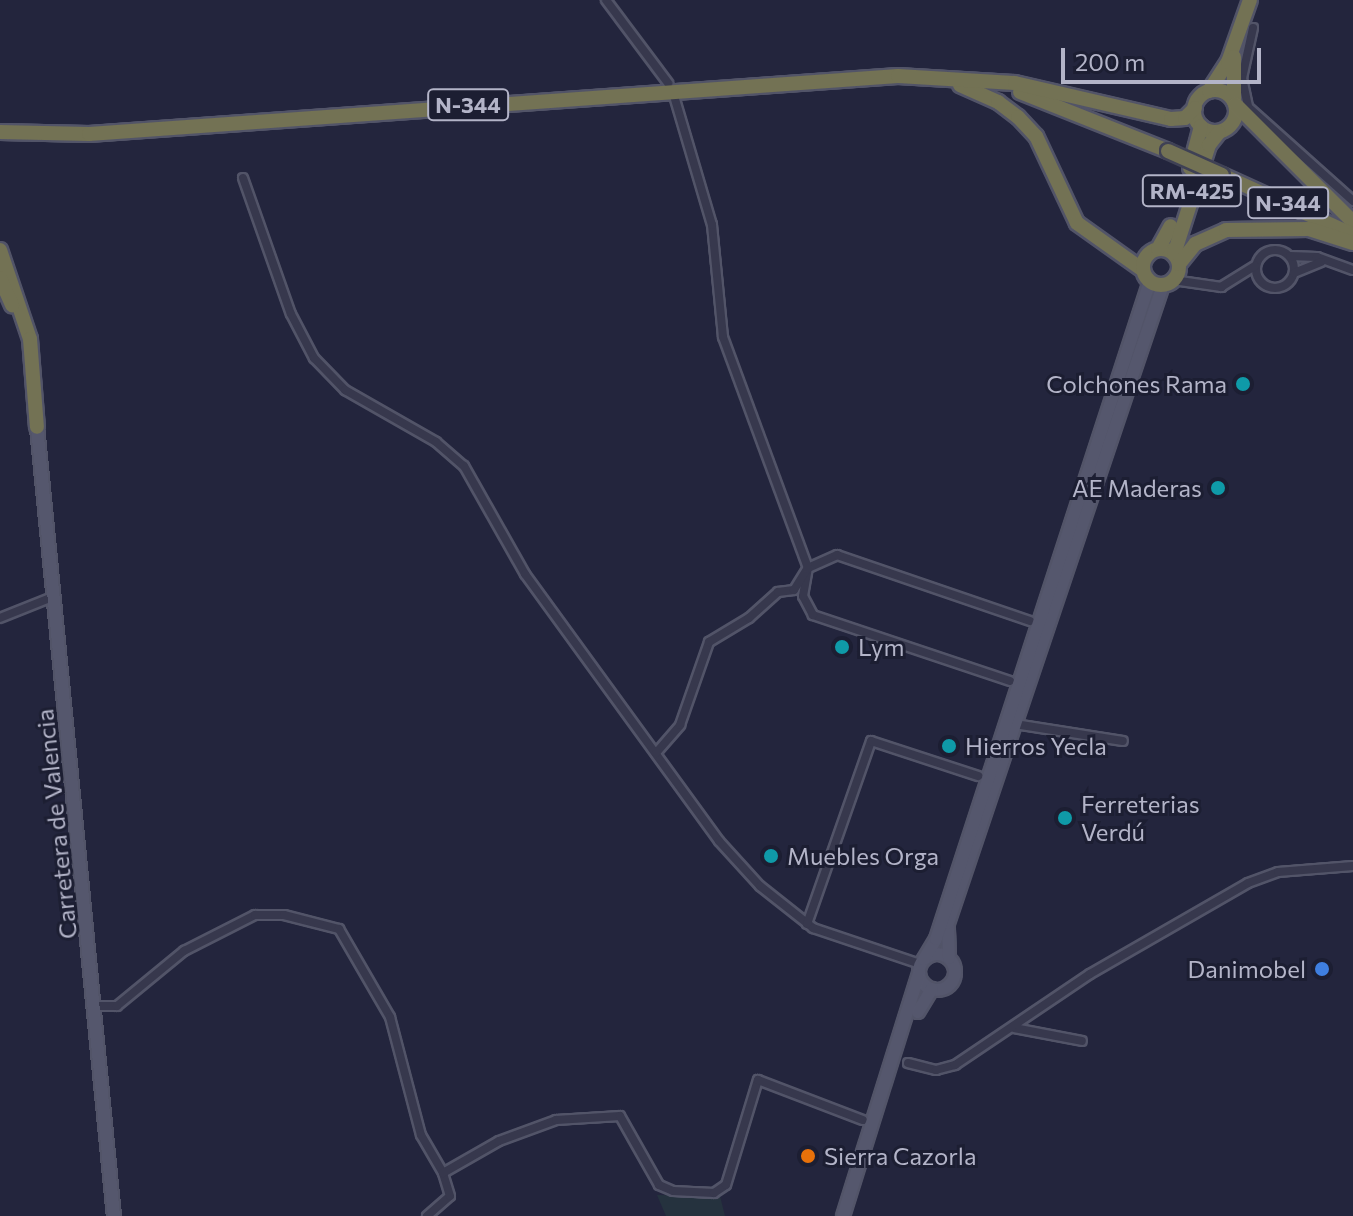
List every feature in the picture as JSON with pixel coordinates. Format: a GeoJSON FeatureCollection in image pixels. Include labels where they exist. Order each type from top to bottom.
{"type":"FeatureCollection","features":[{"type":"Feature","properties":{"kind":"highway"},"geometry":{"type":"LineString","coordinates":[[969,80],[1015,83],[1171,119],[1185,118],[1209,91],[1238,37],[1250,0]]}},
{"type":"Feature","properties":{"kind":"highway"},"geometry":{"type":"LineString","coordinates":[[1195,108],[1201,126],[1219,132],[1233,122],[1238,37]]}},
{"type":"Feature","properties":{"kind":"highway","name":"N-344"},"geometry":{"type":"LineString","coordinates":[[0,132],[57,136],[823,78],[969,80],[1014,90],[1168,151],[1353,235]]}},
{"type":"Feature","properties":{"kind":"highway"},"geometry":{"type":"LineString","coordinates":[[936,78],[976,91],[1018,117],[1036,136],[1077,223],[1166,272]]}},
{"type":"Feature","properties":{"kind":"highway"},"geometry":{"type":"LineString","coordinates":[[1209,91],[1226,93],[1353,222]]}},
{"type":"Feature","properties":{"kind":"highway","name":"RM-425"},"geometry":{"type":"LineString","coordinates":[[1158,249],[1166,238],[1201,126]]}},
{"type":"Feature","properties":{"kind":"highway","name":"RM-425"},"geometry":{"type":"LineString","coordinates":[[1166,272],[1209,145],[1219,132]]}},
{"type":"Feature","properties":{"kind":"highway"},"geometry":{"type":"LineString","coordinates":[[1166,272],[1195,244],[1226,230],[1309,229],[1353,243]]}},
{"type":"Feature","properties":{"kind":"highway"},"geometry":{"type":"LineString","coordinates":[[1158,249],[1166,272],[1148,254],[1158,249]]}},
{"type":"Feature","properties":{"kind":"highway"},"geometry":{"type":"LineString","coordinates":[[0,250],[30,339],[37,427]]}},
{"type":"Feature","properties":{"kind":"highway"},"geometry":{"type":"LineString","coordinates":[[0,278],[20,333],[37,427]]}},
{"type":"Feature","properties":{"kind":"main road"},"geometry":{"type":"LineString","coordinates":[[849,1216],[922,1000],[932,989],[953,980],[948,923],[1166,272]]}},
{"type":"Feature","properties":{"kind":"main road"},"geometry":{"type":"LineString","coordinates":[[843,1216],[921,966],[936,939],[1166,272]]}},
{"type":"Feature","properties":{"kind":"main road","name":"Carretera de Valencia"},"geometry":{"type":"LineString","coordinates":[[37,427],[96,1006],[114,1216]]}},
{"type":"Feature","properties":{"kind":"main road"},"geometry":{"type":"LineString","coordinates":[[921,966],[934,954],[949,958]]}},
{"type":"Feature","properties":{"kind":"main road"},"geometry":{"type":"LineString","coordinates":[[921,966],[932,989]]}},
{"type":"Feature","properties":{"kind":"street"},"geometry":{"type":"LineString","coordinates":[[606,0],[668,83]]}},
{"type":"Feature","properties":{"kind":"street"},"geometry":{"type":"LineString","coordinates":[[1253,28],[1242,84],[1248,107],[1353,201]]}},
{"type":"Feature","properties":{"kind":"street"},"geometry":{"type":"LineString","coordinates":[[674,96],[712,225],[723,337],[808,568],[803,596],[813,615],[1010,681]]}},
{"type":"Feature","properties":{"kind":"street"},"geometry":{"type":"LineString","coordinates":[[243,178],[291,314],[314,358],[345,390],[436,442],[464,466],[509,551],[719,841],[760,886],[807,924],[921,966]]}},
{"type":"Feature","properties":{"kind":"street"},"geometry":{"type":"LineString","coordinates":[[1234,283],[1267,251],[1279,250],[1290,256],[1334,262],[1353,270]]}},
{"type":"Feature","properties":{"kind":"street"},"geometry":{"type":"LineString","coordinates":[[1290,256],[1294,274]]}},
{"type":"Feature","properties":{"kind":"street"},"geometry":{"type":"LineString","coordinates":[[1166,272],[1209,289],[1234,283],[1284,286],[1305,264],[1334,262]]}},
{"type":"Feature","properties":{"kind":"street"},"geometry":{"type":"LineString","coordinates":[[1256,265],[1264,285]]}},
{"type":"Feature","properties":{"kind":"street"},"geometry":{"type":"LineString","coordinates":[[656,753],[680,725],[709,642],[749,618],[778,592],[794,590],[808,568],[837,555],[1030,621]]}},
{"type":"Feature","properties":{"kind":"street"},"geometry":{"type":"LineString","coordinates":[[0,618],[55,596]]}},
{"type":"Feature","properties":{"kind":"street"},"geometry":{"type":"LineString","coordinates":[[1021,725],[1123,741]]}},
{"type":"Feature","properties":{"kind":"street"},"geometry":{"type":"LineString","coordinates":[[807,924],[871,741],[978,776]]}},
{"type":"Feature","properties":{"kind":"street"},"geometry":{"type":"LineString","coordinates":[[908,1063],[943,1070],[1014,1028],[1090,974],[1248,883],[1278,872],[1353,866]]}},
{"type":"Feature","properties":{"kind":"street"},"geometry":{"type":"LineString","coordinates":[[96,1006],[117,1006],[184,951],[255,915],[284,915],[339,929],[390,1017],[421,1135],[443,1173],[450,1196],[427,1216]]}},
{"type":"Feature","properties":{"kind":"street"},"geometry":{"type":"LineString","coordinates":[[1014,1028],[1082,1041]]}},
{"type":"Feature","properties":{"kind":"street"},"geometry":{"type":"LineString","coordinates":[[443,1173],[538,1124],[609,1114],[626,1122],[663,1187],[718,1193],[726,1185],[758,1080],[863,1120]]}},
{"type":"Feature","properties":{"kind":"shaded area"},"geometry":{"type":"Polygon","coordinates":[[[657,1195],[720,1196],[725,1216],[666,1216],[657,1195]]]}},
{"type":"Feature","properties":{"kind":"place","name":"Colchones Rama"},"geometry":{"type":"Point","coordinates":[1243,384]}},
{"type":"Feature","properties":{"kind":"place","name":"AE Maderas"},"geometry":{"type":"Point","coordinates":[1218,488]}},
{"type":"Feature","properties":{"kind":"place","name":"Lym"},"geometry":{"type":"Point","coordinates":[842,647]}},
{"type":"Feature","properties":{"kind":"place","name":"Hierros Yecla"},"geometry":{"type":"Point","coordinates":[949,746]}},
{"type":"Feature","properties":{"kind":"place","name":"Ferreterias Verdú"},"geometry":{"type":"Point","coordinates":[1065,818]}},
{"type":"Feature","properties":{"kind":"place","name":"Muebles Orga"},"geometry":{"type":"Point","coordinates":[771,856]}},
{"type":"Feature","properties":{"kind":"place","name":"Danimobel"},"geometry":{"type":"Point","coordinates":[1322,969]}},
{"type":"Feature","properties":{"kind":"place","name":"Sierra Cazorla"},"geometry":{"type":"Point","coordinates":[808,1156]}}]}
